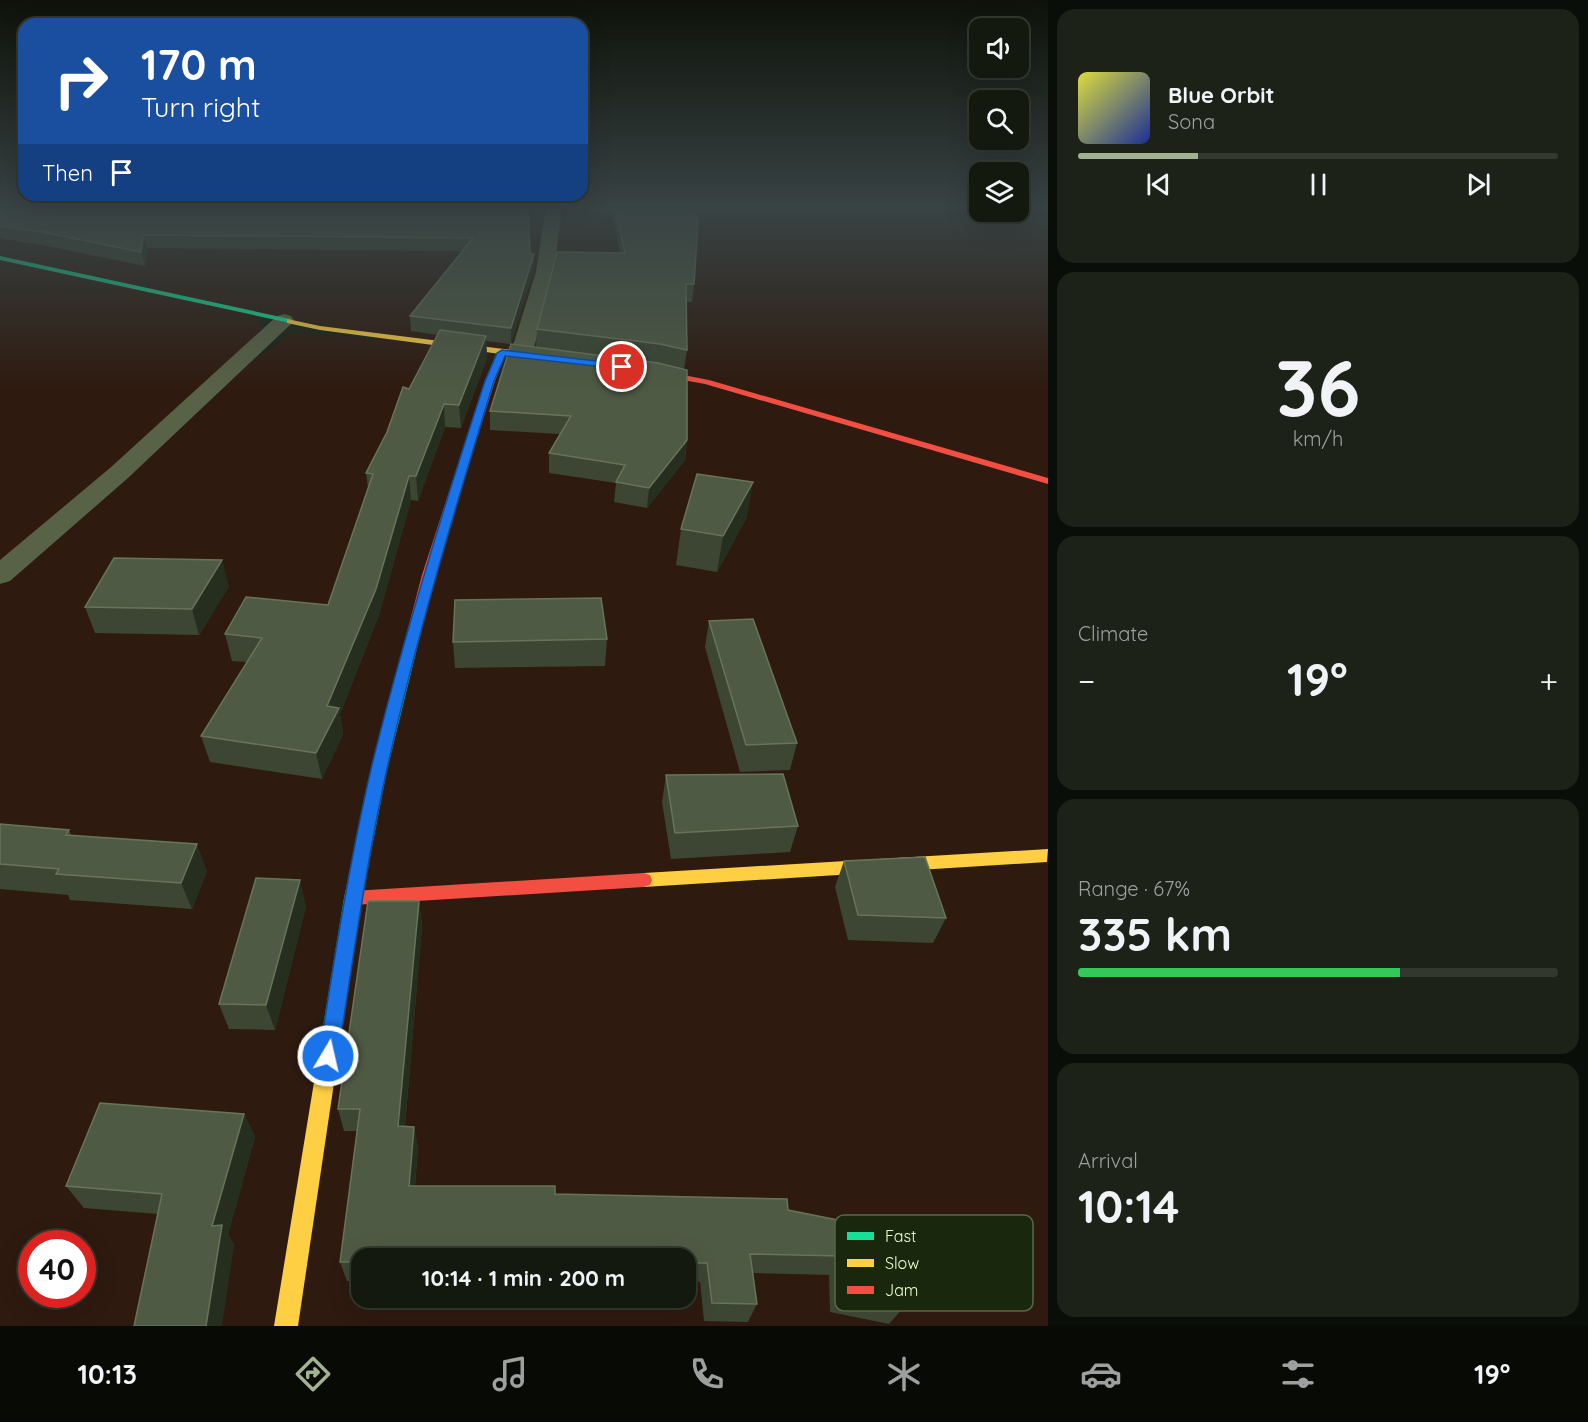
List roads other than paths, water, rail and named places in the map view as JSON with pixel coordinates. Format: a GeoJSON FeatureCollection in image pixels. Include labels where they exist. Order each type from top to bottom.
{"type":"FeatureCollection","features":[{"type":"Feature","properties":{"kind":"street"},"geometry":{"type":"LineString","coordinates":[[48,269],[363,335],[572,360]]}},
{"type":"Feature","properties":{"kind":"street"},"geometry":{"type":"LineString","coordinates":[[522,355],[545,269]]}},
{"type":"Feature","properties":{"kind":"street"},"geometry":{"type":"LineString","coordinates":[[0,575],[119,473],[284,320]]}},
{"type":"Feature","properties":{"kind":"street"},"geometry":{"type":"LineString","coordinates":[[286,1326],[353,898],[379,770],[428,575],[490,381],[502,353]]}},
{"type":"Feature","properties":{"kind":"street"},"geometry":{"type":"LineString","coordinates":[[626,367],[706,382],[848,421],[1048,481]]}},
{"type":"Feature","properties":{"kind":"street"},"geometry":{"type":"LineString","coordinates":[[353,898],[1047,855]]}}]}
